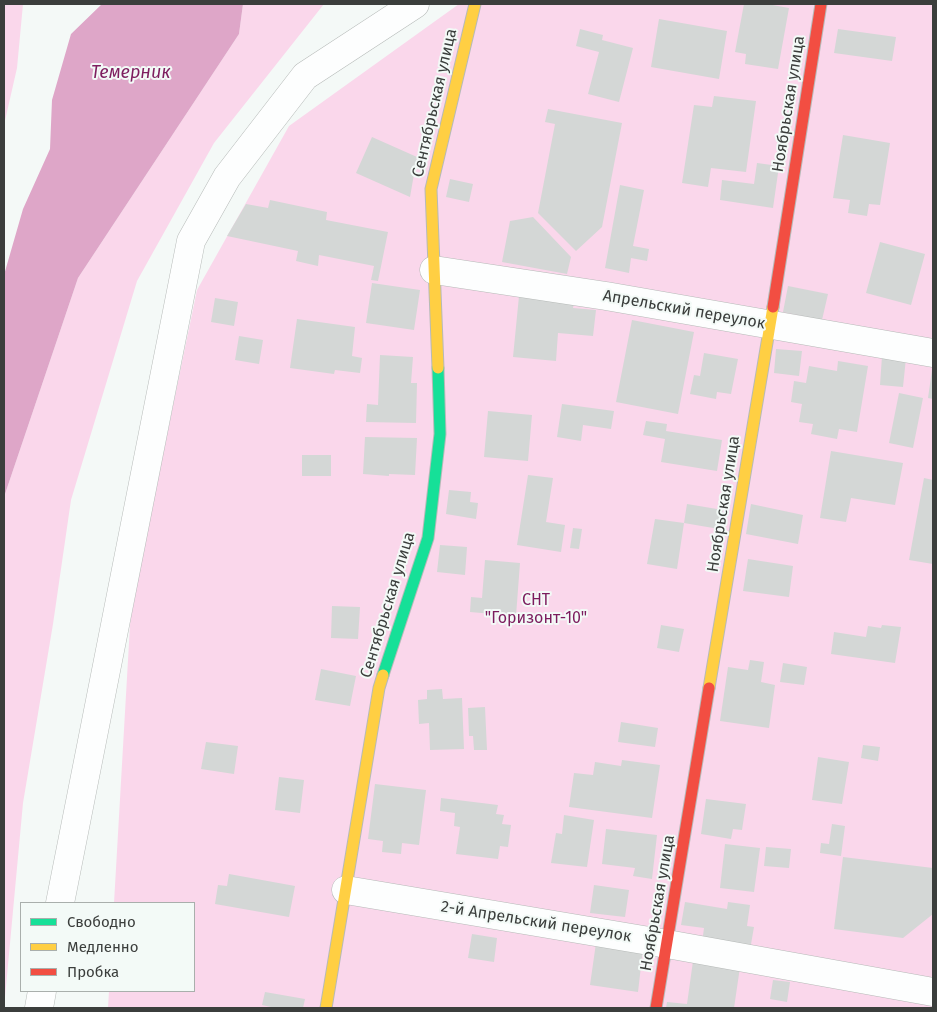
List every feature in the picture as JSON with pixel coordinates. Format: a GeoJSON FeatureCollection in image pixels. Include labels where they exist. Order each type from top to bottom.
{"type":"FeatureCollection","features":[{"type":"Feature","properties":{"kind":"street"},"geometry":{"type":"LineString","coordinates":[[60,902],[191,241],[227,177],[305,76],[415,4]]}},
{"type":"Feature","properties":{"kind":"street","name":"Сентябрьская улица"},"geometry":{"type":"LineString","coordinates":[[326,1008],[379,688],[428,538],[440,434],[431,188],[475,4]]}},
{"type":"Feature","properties":{"kind":"street","name":"Ноябрьская улица"},"geometry":{"type":"LineString","coordinates":[[656,1008],[770,326],[821,4]]}},
{"type":"Feature","properties":{"kind":"street","name":"Апрельский переулок"},"geometry":{"type":"LineString","coordinates":[[434,270],[606,296],[933,353]]}},
{"type":"Feature","properties":{"kind":"street","name":"2-й Апрельский переулок"},"geometry":{"type":"LineString","coordinates":[[346,890],[668,944],[933,992]]}},
{"type":"Feature","properties":{"kind":"street"},"geometry":{"type":"LineString","coordinates":[[39,1008],[42,992]]}},
{"type":"Feature","properties":{"kind":"green space"},"geometry":{"type":"Polygon","coordinates":[[[4,4],[23,4],[17,68],[4,125],[4,4]]]}},
{"type":"Feature","properties":{"kind":"green space"},"geometry":{"type":"Polygon","coordinates":[[[243,4],[324,4],[214,143],[137,281],[71,500],[53,624],[23,803],[4,1008],[4,497],[78,278],[239,34],[243,4]]]}},
{"type":"Feature","properties":{"kind":"green space","name":"СНТ \"Горизонт-10\""},"geometry":{"type":"Polygon","coordinates":[[[459,4],[933,4],[933,1008],[108,1008],[109,992],[195,992],[195,902],[114,902],[131,608],[197,290],[289,126],[459,4]]]}},
{"type":"Feature","properties":{"kind":"water","name":"Темерник"},"geometry":{"type":"Polygon","coordinates":[[[102,4],[243,4],[239,34],[78,278],[4,497],[4,275],[23,209],[50,149],[52,100],[71,34],[102,4]]]}},
{"type":"Feature","properties":{"kind":"building"},"geometry":{"type":"Polygon","coordinates":[[[744,4],[767,4],[789,8],[778,69],[745,64],[746,54],[735,52],[744,4]]]}},
{"type":"Feature","properties":{"kind":"building"},"geometry":{"type":"Polygon","coordinates":[[[659,19],[727,31],[719,79],[651,67],[659,19]]]}},
{"type":"Feature","properties":{"kind":"building"},"geometry":{"type":"Polygon","coordinates":[[[580,29],[603,35],[602,40],[633,48],[619,102],[588,94],[599,52],[576,46],[580,29]]]}},
{"type":"Feature","properties":{"kind":"building"},"geometry":{"type":"Polygon","coordinates":[[[838,29],[896,37],[892,61],[834,53],[838,29]]]}},
{"type":"Feature","properties":{"kind":"building"},"geometry":{"type":"Polygon","coordinates":[[[714,96],[756,101],[746,172],[711,168],[708,187],[682,183],[694,105],[712,107],[714,96]]]}},
{"type":"Feature","properties":{"kind":"building"},"geometry":{"type":"Polygon","coordinates":[[[548,109],[622,123],[602,227],[576,251],[538,213],[555,124],[545,122],[548,109]]]}},
{"type":"Feature","properties":{"kind":"building"},"geometry":{"type":"Polygon","coordinates":[[[843,135],[890,143],[880,205],[869,204],[867,216],[848,213],[850,200],[833,198],[843,135]]]}},
{"type":"Feature","properties":{"kind":"building"},"geometry":{"type":"Polygon","coordinates":[[[372,137],[417,157],[410,197],[356,173],[372,137]]]}},
{"type":"Feature","properties":{"kind":"building"},"geometry":{"type":"Polygon","coordinates":[[[757,163],[779,166],[773,208],[720,200],[722,180],[754,184],[757,163]]]}},
{"type":"Feature","properties":{"kind":"building"},"geometry":{"type":"Polygon","coordinates":[[[450,179],[473,184],[469,202],[446,197],[450,179]]]}},
{"type":"Feature","properties":{"kind":"building"},"geometry":{"type":"Polygon","coordinates":[[[620,185],[644,190],[633,246],[649,249],[647,261],[631,258],[629,273],[605,268],[620,185]]]}},
{"type":"Feature","properties":{"kind":"building"},"geometry":{"type":"Polygon","coordinates":[[[270,200],[327,212],[326,220],[388,232],[378,281],[371,280],[374,266],[319,255],[318,266],[296,261],[298,251],[227,236],[246,204],[268,208],[270,200]]]}},
{"type":"Feature","properties":{"kind":"building"},"geometry":{"type":"Polygon","coordinates":[[[533,217],[571,257],[567,274],[502,262],[510,221],[533,217]]]}},
{"type":"Feature","properties":{"kind":"building"},"geometry":{"type":"Polygon","coordinates":[[[880,242],[925,254],[911,305],[866,293],[880,242]]]}},
{"type":"Feature","properties":{"kind":"building"},"geometry":{"type":"Polygon","coordinates":[[[372,283],[420,290],[414,330],[366,323],[372,283]]]}},
{"type":"Feature","properties":{"kind":"building"},"geometry":{"type":"Polygon","coordinates":[[[788,286],[828,294],[822,320],[783,312],[788,286]]]}},
{"type":"Feature","properties":{"kind":"building"},"geometry":{"type":"Polygon","coordinates":[[[519,296],[574,302],[573,308],[596,310],[593,336],[558,333],[556,361],[513,357],[519,296]]]}},
{"type":"Feature","properties":{"kind":"building"},"geometry":{"type":"Polygon","coordinates":[[[215,298],[238,302],[234,326],[211,322],[215,298]]]}},
{"type":"Feature","properties":{"kind":"building"},"geometry":{"type":"Polygon","coordinates":[[[297,319],[355,327],[352,356],[362,358],[360,373],[335,370],[334,374],[290,368],[297,319]]]}},
{"type":"Feature","properties":{"kind":"building"},"geometry":{"type":"Polygon","coordinates":[[[632,320],[694,332],[678,414],[616,402],[632,320]]]}},
{"type":"Feature","properties":{"kind":"building"},"geometry":{"type":"Polygon","coordinates":[[[239,336],[263,340],[259,364],[235,360],[239,336]]]}},
{"type":"Feature","properties":{"kind":"building"},"geometry":{"type":"Polygon","coordinates":[[[776,349],[802,351],[799,376],[774,373],[776,349]]]}},
{"type":"Feature","properties":{"kind":"building"},"geometry":{"type":"Polygon","coordinates":[[[704,353],[738,359],[731,394],[717,392],[716,399],[690,394],[694,375],[700,376],[704,353]]]}},
{"type":"Feature","properties":{"kind":"building"},"geometry":{"type":"Polygon","coordinates":[[[380,355],[413,357],[411,383],[417,383],[416,423],[366,422],[367,404],[378,405],[380,355]]]}},
{"type":"Feature","properties":{"kind":"building"},"geometry":{"type":"Polygon","coordinates":[[[882,356],[906,358],[903,387],[880,385],[882,356]]]}},
{"type":"Feature","properties":{"kind":"building"},"geometry":{"type":"Polygon","coordinates":[[[838,361],[868,366],[857,432],[839,429],[837,439],[811,434],[813,424],[799,422],[802,404],[791,402],[794,381],[806,383],[809,366],[837,371],[838,361]]]}},
{"type":"Feature","properties":{"kind":"building"},"geometry":{"type":"Polygon","coordinates":[[[933,370],[933,399],[928,398],[933,370]]]}},
{"type":"Feature","properties":{"kind":"building"},"geometry":{"type":"Polygon","coordinates":[[[899,393],[923,398],[913,448],[889,443],[899,393]]]}},
{"type":"Feature","properties":{"kind":"building"},"geometry":{"type":"Polygon","coordinates":[[[562,404],[614,411],[611,429],[583,425],[581,441],[557,437],[562,404]]]}},
{"type":"Feature","properties":{"kind":"building"},"geometry":{"type":"Polygon","coordinates":[[[488,411],[532,415],[528,461],[484,457],[488,411]]]}},
{"type":"Feature","properties":{"kind":"building"},"geometry":{"type":"Polygon","coordinates":[[[646,421],[667,424],[666,431],[722,440],[717,471],[661,462],[665,439],[643,435],[646,421]]]}},
{"type":"Feature","properties":{"kind":"building"},"geometry":{"type":"Polygon","coordinates":[[[365,437],[417,438],[415,475],[363,474],[365,437]]]}},
{"type":"Feature","properties":{"kind":"building"},"geometry":{"type":"Polygon","coordinates":[[[831,451],[903,463],[895,505],[851,498],[846,522],[820,518],[831,451]]]}},
{"type":"Feature","properties":{"kind":"building"},"geometry":{"type":"Polygon","coordinates":[[[302,455],[331,455],[331,476],[302,476],[302,455]]]}},
{"type":"Feature","properties":{"kind":"building"},"geometry":{"type":"Polygon","coordinates":[[[528,475],[553,478],[546,522],[565,525],[561,552],[517,545],[528,475]]]}},
{"type":"Feature","properties":{"kind":"building"},"geometry":{"type":"Polygon","coordinates":[[[924,478],[933,480],[933,564],[909,560],[924,478]]]}},
{"type":"Feature","properties":{"kind":"building"},"geometry":{"type":"Polygon","coordinates":[[[449,490],[471,492],[470,502],[478,503],[476,519],[446,514],[449,490]]]}},
{"type":"Feature","properties":{"kind":"building"},"geometry":{"type":"Polygon","coordinates":[[[687,504],[723,510],[719,529],[684,523],[687,504]]]}},
{"type":"Feature","properties":{"kind":"building"},"geometry":{"type":"Polygon","coordinates":[[[751,504],[803,515],[798,544],[746,534],[751,504]]]}},
{"type":"Feature","properties":{"kind":"building"},"geometry":{"type":"Polygon","coordinates":[[[655,519],[684,523],[677,569],[647,564],[655,519]]]}},
{"type":"Feature","properties":{"kind":"building"},"geometry":{"type":"Polygon","coordinates":[[[573,528],[582,529],[579,549],[570,548],[573,528]]]}},
{"type":"Feature","properties":{"kind":"building"},"geometry":{"type":"Polygon","coordinates":[[[440,545],[467,547],[465,575],[437,572],[440,545]]]}},
{"type":"Feature","properties":{"kind":"building"},"geometry":{"type":"Polygon","coordinates":[[[748,559],[793,566],[789,597],[743,591],[748,559]]]}},
{"type":"Feature","properties":{"kind":"building"},"geometry":{"type":"Polygon","coordinates":[[[485,560],[520,563],[516,616],[470,612],[471,597],[482,598],[485,560]]]}},
{"type":"Feature","properties":{"kind":"building"},"geometry":{"type":"Polygon","coordinates":[[[332,606],[360,607],[358,639],[331,638],[332,606]]]}},
{"type":"Feature","properties":{"kind":"building"},"geometry":{"type":"Polygon","coordinates":[[[661,625],[684,629],[679,652],[657,648],[661,625]]]}},
{"type":"Feature","properties":{"kind":"building"},"geometry":{"type":"Polygon","coordinates":[[[882,625],[901,627],[895,663],[831,654],[834,632],[866,637],[868,626],[881,628],[882,625]]]}},
{"type":"Feature","properties":{"kind":"building"},"geometry":{"type":"Polygon","coordinates":[[[750,660],[764,662],[761,682],[775,685],[769,728],[720,721],[728,667],[748,670],[750,660]]]}},
{"type":"Feature","properties":{"kind":"building"},"geometry":{"type":"Polygon","coordinates":[[[783,663],[807,667],[804,685],[780,682],[783,663]]]}},
{"type":"Feature","properties":{"kind":"building"},"geometry":{"type":"Polygon","coordinates":[[[321,669],[356,676],[350,706],[315,700],[321,669]]]}},
{"type":"Feature","properties":{"kind":"building"},"geometry":{"type":"Polygon","coordinates":[[[442,689],[443,699],[462,698],[464,749],[430,750],[429,723],[419,724],[418,700],[427,699],[427,690],[442,689]]]}},
{"type":"Feature","properties":{"kind":"building"},"geometry":{"type":"Polygon","coordinates":[[[485,707],[487,750],[474,750],[473,736],[469,736],[468,708],[485,707]]]}},
{"type":"Feature","properties":{"kind":"building"},"geometry":{"type":"Polygon","coordinates":[[[621,722],[658,728],[655,747],[618,742],[621,722]]]}},
{"type":"Feature","properties":{"kind":"building"},"geometry":{"type":"Polygon","coordinates":[[[206,742],[238,746],[234,774],[201,769],[206,742]]]}},
{"type":"Feature","properties":{"kind":"building"},"geometry":{"type":"Polygon","coordinates":[[[863,745],[880,747],[878,761],[861,758],[863,745]]]}},
{"type":"Feature","properties":{"kind":"building"},"geometry":{"type":"Polygon","coordinates":[[[818,757],[849,762],[842,804],[812,800],[818,757]]]}},
{"type":"Feature","properties":{"kind":"building"},"geometry":{"type":"Polygon","coordinates":[[[622,760],[660,765],[652,818],[569,807],[574,773],[593,775],[595,762],[621,766],[622,760]]]}},
{"type":"Feature","properties":{"kind":"building"},"geometry":{"type":"Polygon","coordinates":[[[279,777],[304,780],[300,813],[275,810],[279,777]]]}},
{"type":"Feature","properties":{"kind":"building"},"geometry":{"type":"Polygon","coordinates":[[[375,784],[426,790],[419,845],[402,843],[401,854],[382,852],[383,841],[368,839],[375,784]]]}},
{"type":"Feature","properties":{"kind":"building"},"geometry":{"type":"Polygon","coordinates":[[[441,798],[498,805],[496,814],[504,815],[502,824],[511,825],[508,847],[500,846],[498,859],[456,854],[460,827],[454,826],[455,813],[440,811],[441,798]]]}},
{"type":"Feature","properties":{"kind":"building"},"geometry":{"type":"Polygon","coordinates":[[[706,799],[746,804],[742,830],[733,829],[731,839],[701,834],[706,799]]]}},
{"type":"Feature","properties":{"kind":"building"},"geometry":{"type":"Polygon","coordinates":[[[564,815],[594,820],[587,867],[551,863],[556,833],[562,834],[564,815]]]}},
{"type":"Feature","properties":{"kind":"building"},"geometry":{"type":"Polygon","coordinates":[[[832,824],[845,826],[841,856],[820,853],[821,843],[829,844],[832,824]]]}},
{"type":"Feature","properties":{"kind":"building"},"geometry":{"type":"Polygon","coordinates":[[[606,829],[657,835],[652,879],[633,876],[635,868],[602,864],[606,829]]]}},
{"type":"Feature","properties":{"kind":"building"},"geometry":{"type":"Polygon","coordinates":[[[725,844],[760,848],[754,892],[720,888],[725,844]]]}},
{"type":"Feature","properties":{"kind":"building"},"geometry":{"type":"Polygon","coordinates":[[[766,847],[791,849],[789,868],[764,866],[766,847]]]}},
{"type":"Feature","properties":{"kind":"building"},"geometry":{"type":"Polygon","coordinates":[[[843,857],[933,868],[933,914],[903,938],[834,929],[843,857]]]}},
{"type":"Feature","properties":{"kind":"building"},"geometry":{"type":"Polygon","coordinates":[[[229,874],[295,886],[289,917],[215,904],[218,885],[227,886],[229,874]]]}},
{"type":"Feature","properties":{"kind":"building"},"geometry":{"type":"Polygon","coordinates":[[[594,885],[629,890],[625,917],[590,913],[594,885]]]}},
{"type":"Feature","properties":{"kind":"building"},"geometry":{"type":"Polygon","coordinates":[[[685,902],[727,909],[728,902],[750,905],[747,926],[754,927],[750,950],[702,943],[704,928],[681,925],[685,902]]]}},
{"type":"Feature","properties":{"kind":"building"},"geometry":{"type":"Polygon","coordinates":[[[472,934],[497,938],[494,962],[468,958],[472,934]]]}},
{"type":"Feature","properties":{"kind":"building"},"geometry":{"type":"Polygon","coordinates":[[[596,943],[643,949],[638,992],[590,985],[596,943]]]}},
{"type":"Feature","properties":{"kind":"building"},"geometry":{"type":"Polygon","coordinates":[[[693,961],[740,967],[734,1008],[666,1008],[667,1002],[687,1004],[693,961]]]}},
{"type":"Feature","properties":{"kind":"building"},"geometry":{"type":"Polygon","coordinates":[[[773,980],[790,982],[787,1002],[770,999],[773,980]]]}},
{"type":"Feature","properties":{"kind":"building"},"geometry":{"type":"Polygon","coordinates":[[[265,992],[305,999],[303,1008],[271,1008],[262,1005],[265,992]]]}},
{"type":"Feature","properties":{"kind":"traffic: fast"},"geometry":{"type":"LineString","coordinates":[[383,675],[428,538],[440,434],[438,368]]}},
{"type":"Feature","properties":{"kind":"traffic: slow"},"geometry":{"type":"LineString","coordinates":[[438,368],[431,189],[475,4]]}},
{"type":"Feature","properties":{"kind":"traffic: slow"},"geometry":{"type":"LineString","coordinates":[[709,688],[773,307]]}},
{"type":"Feature","properties":{"kind":"traffic: slow"},"geometry":{"type":"LineString","coordinates":[[326,1008],[379,688],[383,675]]}},
{"type":"Feature","properties":{"kind":"traffic: jam"},"geometry":{"type":"LineString","coordinates":[[773,307],[821,4]]}},
{"type":"Feature","properties":{"kind":"traffic: jam"},"geometry":{"type":"LineString","coordinates":[[656,1008],[709,688]]}}]}
